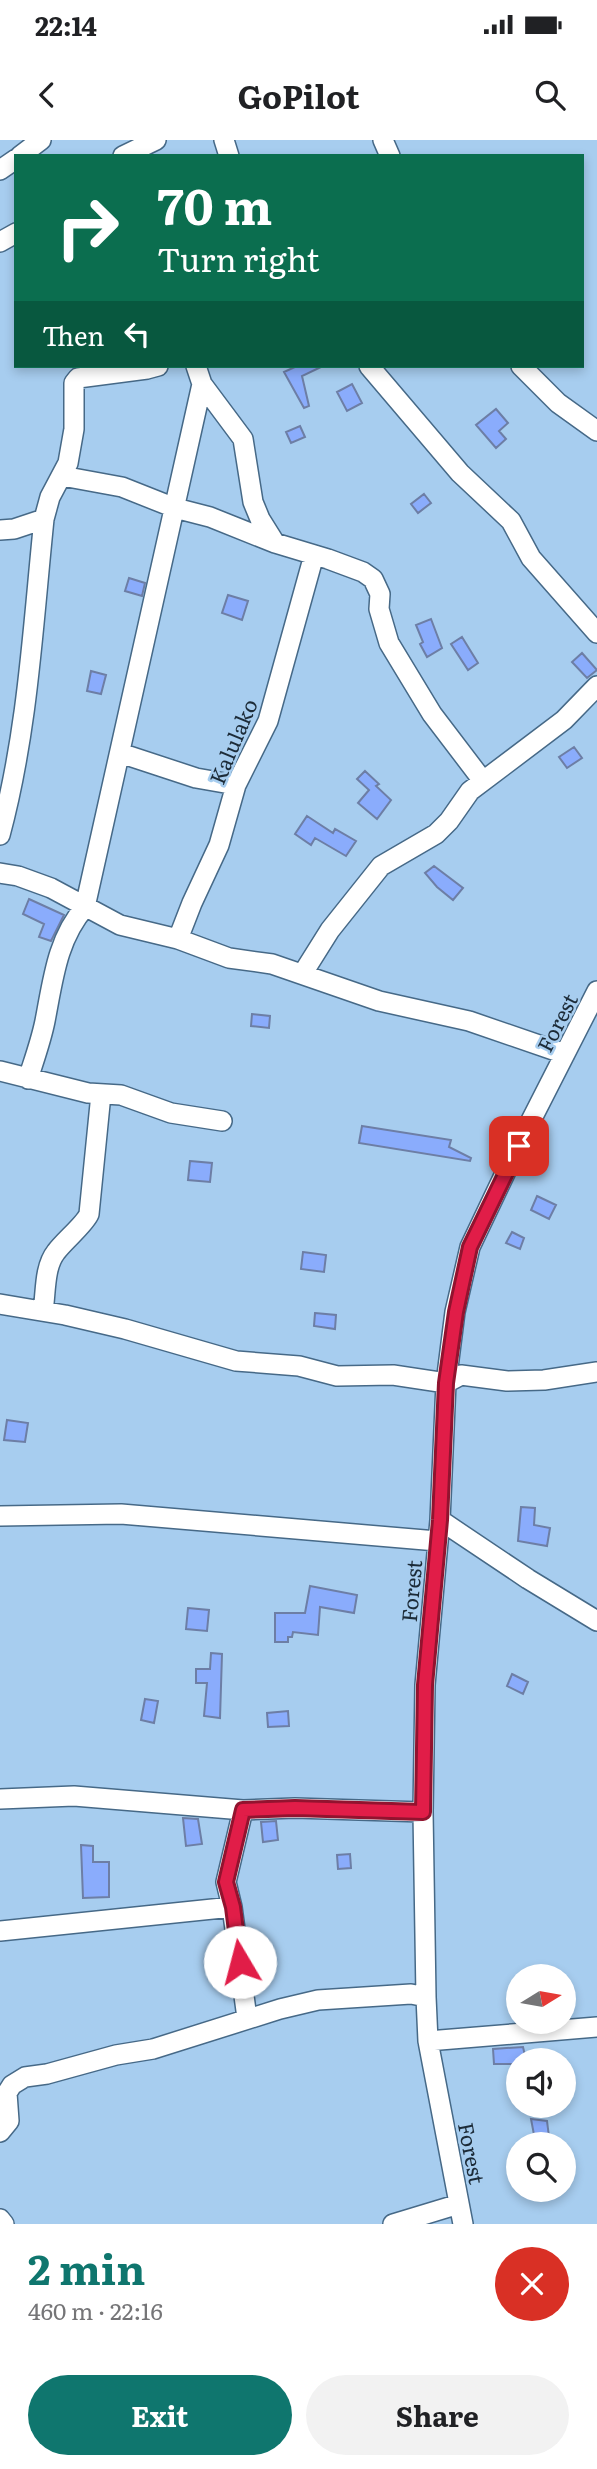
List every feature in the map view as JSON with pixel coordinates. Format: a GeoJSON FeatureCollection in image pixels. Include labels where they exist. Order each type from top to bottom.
{"type":"FeatureCollection","features":[{"type":"Feature","properties":{"kind":"street"},"geometry":{"type":"LineString","coordinates":[[22,154],[41,140]]}},
{"type":"Feature","properties":{"kind":"street"},"geometry":{"type":"LineString","coordinates":[[128,154],[149,145]]}},
{"type":"Feature","properties":{"kind":"street"},"geometry":{"type":"LineString","coordinates":[[0,835],[24,722],[44,519],[50,497],[68,463],[74,429],[74,383],[78,378],[151,368]]}},
{"type":"Feature","properties":{"kind":"street"},"geometry":{"type":"LineString","coordinates":[[371,368],[460,473],[511,521],[531,558],[597,634]]}},
{"type":"Feature","properties":{"kind":"street"},"geometry":{"type":"LineString","coordinates":[[523,368],[558,403],[597,431]]}},
{"type":"Feature","properties":{"kind":"street"},"geometry":{"type":"LineString","coordinates":[[29,1079],[62,945],[76,917],[85,907],[175,508],[199,375]]}},
{"type":"Feature","properties":{"kind":"street"},"geometry":{"type":"LineString","coordinates":[[199,375],[243,439],[253,502],[275,543]]}},
{"type":"Feature","properties":{"kind":"street"},"geometry":{"type":"LineString","coordinates":[[62,476],[122,487],[175,508],[210,517],[275,543],[363,572],[373,579],[380,594],[379,609],[389,643],[432,714],[483,781]]}},
{"type":"Feature","properties":{"kind":"street"},"geometry":{"type":"LineString","coordinates":[[0,530],[14,529],[44,519]]}},
{"type":"Feature","properties":{"kind":"street","name":"Kalulako"},"geometry":{"type":"LineString","coordinates":[[178,939],[219,845],[236,785],[268,721],[314,555]]}},
{"type":"Feature","properties":{"kind":"street"},"geometry":{"type":"LineString","coordinates":[[303,974],[331,930],[381,866],[436,834],[449,821],[464,796],[564,720],[597,686]]}},
{"type":"Feature","properties":{"kind":"street"},"geometry":{"type":"LineString","coordinates":[[120,753],[196,778],[236,785]]}},
{"type":"Feature","properties":{"kind":"street"},"geometry":{"type":"LineString","coordinates":[[0,873],[43,885],[120,925],[178,939],[229,958],[271,964],[379,1001],[469,1021],[565,1054]]}},
{"type":"Feature","properties":{"kind":"street","name":"Forest"},"geometry":{"type":"LineString","coordinates":[[463,2224],[428,2041],[426,1997],[423,1812],[425,1685],[440,1520],[446,1383],[456,1312],[470,1247],[597,991]]}},
{"type":"Feature","properties":{"kind":"street"},"geometry":{"type":"LineString","coordinates":[[0,1071],[139,1100],[171,1113],[222,1121]]}},
{"type":"Feature","properties":{"kind":"street"},"geometry":{"type":"LineString","coordinates":[[43,1311],[49,1265],[54,1254],[87,1220],[89,1214],[101,1094]]}},
{"type":"Feature","properties":{"kind":"street"},"geometry":{"type":"LineString","coordinates":[[0,1304],[125,1329],[236,1361],[299,1366],[337,1376],[412,1377],[446,1383],[461,1376],[507,1381],[544,1380],[597,1372]]}},
{"type":"Feature","properties":{"kind":"street"},"geometry":{"type":"LineString","coordinates":[[0,1516],[121,1514],[437,1542]]}},
{"type":"Feature","properties":{"kind":"street"},"geometry":{"type":"LineString","coordinates":[[440,1520],[597,1621]]}},
{"type":"Feature","properties":{"kind":"street"},"geometry":{"type":"LineString","coordinates":[[0,1799],[74,1796],[243,1810],[295,1808],[423,1812]]}},
{"type":"Feature","properties":{"kind":"street"},"geometry":{"type":"LineString","coordinates":[[243,1810],[226,1882],[233,1907],[247,2018]]}},
{"type":"Feature","properties":{"kind":"street"},"geometry":{"type":"LineString","coordinates":[[0,1931],[233,1907]]}},
{"type":"Feature","properties":{"kind":"street"},"geometry":{"type":"LineString","coordinates":[[0,2132],[9,2121],[6,2103],[9,2078],[169,2044],[247,2018],[318,2000],[411,1994],[426,1997]]}},
{"type":"Feature","properties":{"kind":"street"},"geometry":{"type":"LineString","coordinates":[[428,2041],[597,2027]]}},
{"type":"Feature","properties":{"kind":"street"},"geometry":{"type":"LineString","coordinates":[[393,2224],[460,2204]]}},
{"type":"Feature","properties":{"kind":"street"},"geometry":{"type":"LineString","coordinates":[[0,2220],[4,2224]]}},
{"type":"Feature","properties":{"kind":"building"},"geometry":{"type":"Polygon","coordinates":[[[293,368],[319,368],[302,376],[309,406],[304,408],[284,372],[293,368]]]}},
{"type":"Feature","properties":{"kind":"building"},"geometry":{"type":"Polygon","coordinates":[[[352,384],[362,403],[347,411],[337,392],[352,384]]]}},
{"type":"Feature","properties":{"kind":"building"},"geometry":{"type":"Polygon","coordinates":[[[496,409],[508,423],[499,431],[506,439],[496,448],[476,425],[496,409]]]}},
{"type":"Feature","properties":{"kind":"building"},"geometry":{"type":"Polygon","coordinates":[[[300,426],[305,437],[291,443],[286,432],[300,426]]]}},
{"type":"Feature","properties":{"kind":"building"},"geometry":{"type":"Polygon","coordinates":[[[424,494],[431,503],[418,513],[411,504],[424,494]]]}},
{"type":"Feature","properties":{"kind":"building"},"geometry":{"type":"Polygon","coordinates":[[[129,578],[145,583],[142,596],[125,591],[129,578]]]}},
{"type":"Feature","properties":{"kind":"building"},"geometry":{"type":"Polygon","coordinates":[[[228,595],[248,601],[242,620],[222,613],[228,595]]]}},
{"type":"Feature","properties":{"kind":"building"},"geometry":{"type":"Polygon","coordinates":[[[431,619],[442,648],[427,657],[420,644],[423,642],[416,625],[431,619]]]}},
{"type":"Feature","properties":{"kind":"building"},"geometry":{"type":"Polygon","coordinates":[[[462,637],[478,663],[468,670],[451,644],[462,637]]]}},
{"type":"Feature","properties":{"kind":"building"},"geometry":{"type":"Polygon","coordinates":[[[582,653],[597,670],[587,678],[572,662],[582,653]]]}},
{"type":"Feature","properties":{"kind":"building"},"geometry":{"type":"Polygon","coordinates":[[[91,671],[106,675],[101,694],[87,691],[91,671]]]}},
{"type":"Feature","properties":{"kind":"building"},"geometry":{"type":"Polygon","coordinates":[[[574,747],[582,758],[567,768],[559,757],[574,747]]]}},
{"type":"Feature","properties":{"kind":"building"},"geometry":{"type":"Polygon","coordinates":[[[365,771],[391,800],[377,819],[358,803],[369,790],[357,779],[365,771]]]}},
{"type":"Feature","properties":{"kind":"building"},"geometry":{"type":"Polygon","coordinates":[[[307,816],[333,833],[335,829],[356,841],[346,856],[315,838],[311,845],[295,834],[307,816]]]}},
{"type":"Feature","properties":{"kind":"building"},"geometry":{"type":"Polygon","coordinates":[[[434,866],[463,888],[453,900],[425,873],[434,866]]]}},
{"type":"Feature","properties":{"kind":"building"},"geometry":{"type":"Polygon","coordinates":[[[29,899],[64,915],[51,941],[39,937],[44,924],[23,914],[29,899]]]}},
{"type":"Feature","properties":{"kind":"building"},"geometry":{"type":"Polygon","coordinates":[[[252,1014],[270,1016],[269,1028],[251,1026],[252,1014]]]}},
{"type":"Feature","properties":{"kind":"building"},"geometry":{"type":"Polygon","coordinates":[[[362,1126],[451,1140],[449,1147],[471,1158],[470,1161],[359,1143],[362,1126]]]}},
{"type":"Feature","properties":{"kind":"building"},"geometry":{"type":"Polygon","coordinates":[[[190,1161],[212,1163],[210,1182],[188,1180],[190,1161]]]}},
{"type":"Feature","properties":{"kind":"building"},"geometry":{"type":"Polygon","coordinates":[[[537,1196],[556,1205],[549,1219],[531,1210],[537,1196]]]}},
{"type":"Feature","properties":{"kind":"building"},"geometry":{"type":"Polygon","coordinates":[[[512,1232],[524,1238],[520,1249],[506,1243],[512,1232]]]}},
{"type":"Feature","properties":{"kind":"building"},"geometry":{"type":"Polygon","coordinates":[[[303,1252],[326,1255],[324,1272],[301,1269],[303,1252]]]}},
{"type":"Feature","properties":{"kind":"building"},"geometry":{"type":"Polygon","coordinates":[[[315,1313],[336,1315],[335,1329],[314,1326],[315,1313]]]}},
{"type":"Feature","properties":{"kind":"building"},"geometry":{"type":"Polygon","coordinates":[[[7,1420],[28,1423],[25,1442],[4,1440],[7,1420]]]}},
{"type":"Feature","properties":{"kind":"building"},"geometry":{"type":"Polygon","coordinates":[[[521,1507],[535,1508],[534,1525],[550,1528],[547,1546],[518,1541],[521,1507]]]}},
{"type":"Feature","properties":{"kind":"building"},"geometry":{"type":"Polygon","coordinates":[[[310,1586],[357,1595],[354,1613],[320,1607],[318,1635],[293,1632],[292,1637],[288,1637],[288,1642],[275,1642],[275,1613],[305,1613],[310,1586]]]}},
{"type":"Feature","properties":{"kind":"building"},"geometry":{"type":"Polygon","coordinates":[[[188,1608],[209,1610],[207,1631],[186,1629],[188,1608]]]}},
{"type":"Feature","properties":{"kind":"building"},"geometry":{"type":"Polygon","coordinates":[[[211,1653],[222,1654],[220,1718],[204,1716],[207,1683],[196,1683],[196,1669],[210,1669],[211,1653]]]}},
{"type":"Feature","properties":{"kind":"building"},"geometry":{"type":"Polygon","coordinates":[[[512,1674],[528,1682],[523,1694],[507,1686],[512,1674]]]}},
{"type":"Feature","properties":{"kind":"building"},"geometry":{"type":"Polygon","coordinates":[[[145,1699],[158,1701],[154,1723],[141,1720],[145,1699]]]}},
{"type":"Feature","properties":{"kind":"building"},"geometry":{"type":"Polygon","coordinates":[[[288,1711],[289,1726],[268,1727],[267,1713],[288,1711]]]}},
{"type":"Feature","properties":{"kind":"building"},"geometry":{"type":"Polygon","coordinates":[[[183,1818],[198,1819],[202,1844],[186,1846],[183,1818]]]}},
{"type":"Feature","properties":{"kind":"building"},"geometry":{"type":"Polygon","coordinates":[[[276,1821],[278,1840],[263,1842],[261,1822],[276,1821]]]}},
{"type":"Feature","properties":{"kind":"building"},"geometry":{"type":"Polygon","coordinates":[[[81,1845],[93,1846],[93,1862],[109,1862],[109,1897],[83,1898],[81,1845]]]}},
{"type":"Feature","properties":{"kind":"building"},"geometry":{"type":"Polygon","coordinates":[[[350,1854],[351,1868],[338,1869],[337,1855],[350,1854]]]}},
{"type":"Feature","properties":{"kind":"building"},"geometry":{"type":"Polygon","coordinates":[[[506,2048],[506,2064],[494,2064],[493,2049],[506,2048]]]}},
{"type":"Feature","properties":{"kind":"building"},"geometry":{"type":"Polygon","coordinates":[[[531,2119],[547,2121],[548,2132],[533,2132],[531,2119]]]}},
{"type":"Feature","properties":{"kind":"route"},"geometry":{"type":"LineString","coordinates":[[240,1962],[233,1907],[226,1882],[243,1810],[295,1808],[423,1812],[425,1685],[440,1520],[446,1383],[456,1312],[470,1247],[519,1146]]}}]}
